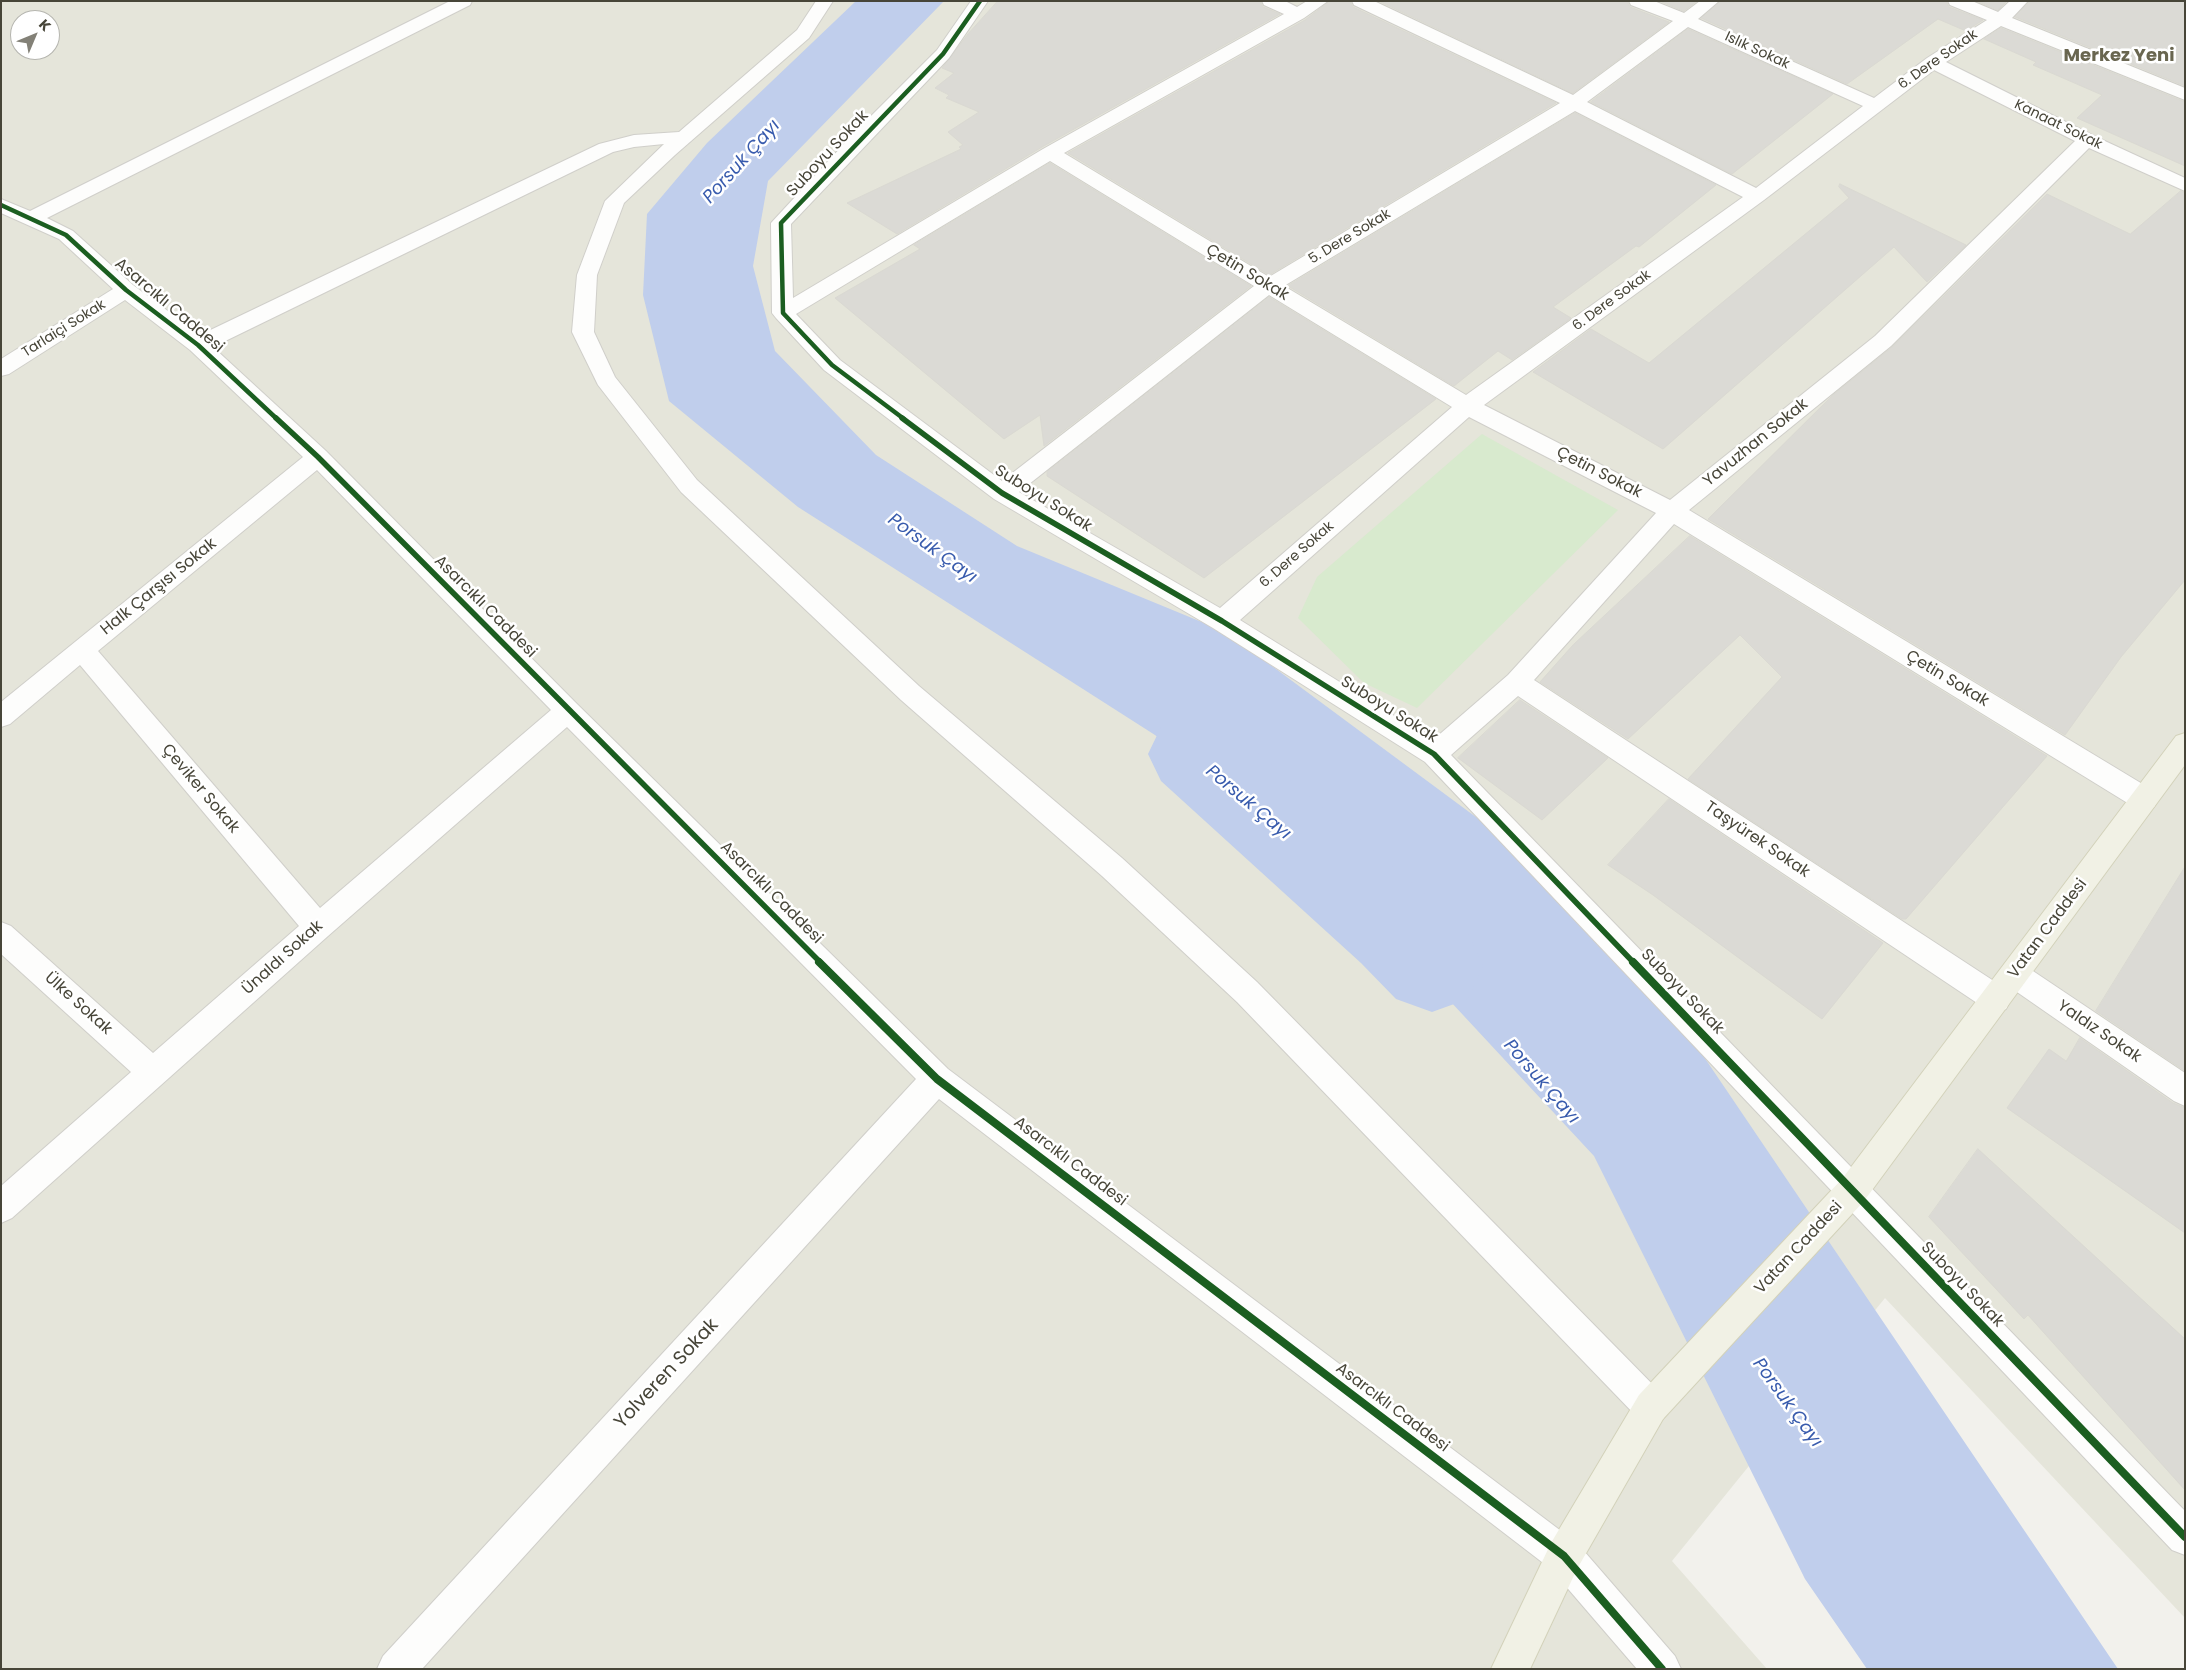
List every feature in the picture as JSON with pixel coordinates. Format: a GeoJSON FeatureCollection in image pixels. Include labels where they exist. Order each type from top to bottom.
{"type":"FeatureCollection","features":[{"type":"Feature","properties":{"kind":"main road","name":"Vatan Caddesi"},"geometry":{"type":"LineString","coordinates":[[1510,1669],[1564,1556],[1651,1407],[1853,1190],[2185,744]]}},
{"type":"Feature","properties":{"kind":"street"},"geometry":{"type":"LineString","coordinates":[[30,219],[464,1]]}},
{"type":"Feature","properties":{"kind":"street"},"geometry":{"type":"LineString","coordinates":[[825,1],[803,34],[684,137],[615,201],[587,275],[583,332],[606,380],[689,486],[910,693],[1112,867],[1247,992],[1651,1407]]}},
{"type":"Feature","properties":{"kind":"street","name":"Suboyu Sokak"},"geometry":{"type":"LineString","coordinates":[[980,1],[943,54],[864,134],[781,224],[782,313],[832,365],[1002,493],[1222,621],[1434,754],[2185,1537]]}},
{"type":"Feature","properties":{"kind":"street"},"geometry":{"type":"LineString","coordinates":[[1270,1],[1298,14]]}},
{"type":"Feature","properties":{"kind":"street"},"geometry":{"type":"LineString","coordinates":[[782,313],[1050,153],[1320,1]]}},
{"type":"Feature","properties":{"kind":"street"},"geometry":{"type":"LineString","coordinates":[[1360,1],[1574,103],[1757,196]]}},
{"type":"Feature","properties":{"kind":"street","name":"Islık Sokak"},"geometry":{"type":"LineString","coordinates":[[1637,1],[1685,19],[1875,105]]}},
{"type":"Feature","properties":{"kind":"street","name":"5. Dere Sokak"},"geometry":{"type":"LineString","coordinates":[[1002,493],[1268,286],[1574,103],[1711,1]]}},
{"type":"Feature","properties":{"kind":"street"},"geometry":{"type":"LineString","coordinates":[[1956,1],[2185,95]]}},
{"type":"Feature","properties":{"kind":"street","name":"6. Dere Sokak"},"geometry":{"type":"LineString","coordinates":[[1222,621],[1467,406],[1757,196],[1933,62],[2000,18],[2020,1]]}},
{"type":"Feature","properties":{"kind":"street","name":"Kanaat Sokak"},"geometry":{"type":"LineString","coordinates":[[1933,62],[2087,140],[2185,185]]}},
{"type":"Feature","properties":{"kind":"street"},"geometry":{"type":"LineString","coordinates":[[198,345],[606,148],[634,141],[684,137]]}},
{"type":"Feature","properties":{"kind":"street","name":"Yavuzhan Sokak"},"geometry":{"type":"LineString","coordinates":[[1434,754],[1517,682],[1672,511],[1883,341],[2087,140]]}},
{"type":"Feature","properties":{"kind":"street","name":"Çetin Sokak"},"geometry":{"type":"LineString","coordinates":[[1050,153],[1467,406],[1672,511],[2144,799]]}},
{"type":"Feature","properties":{"kind":"street","name":"Asarcıklı Caddesi"},"geometry":{"type":"LineString","coordinates":[[1,204],[66,235],[126,290],[198,345],[318,457],[568,711],[937,1079],[1564,1556],[1662,1669]]}},
{"type":"Feature","properties":{"kind":"street","name":"Tarlaiçi Sokak"},"geometry":{"type":"LineString","coordinates":[[1,369],[126,290]]}},
{"type":"Feature","properties":{"kind":"street","name":"Halk Çarşısı Sokak"},"geometry":{"type":"LineString","coordinates":[[1,717],[318,457]]}},
{"type":"Feature","properties":{"kind":"street","name":"Çeviker Sokak"},"geometry":{"type":"LineString","coordinates":[[82,650],[318,927]]}},
{"type":"Feature","properties":{"kind":"street","name":"Taşyürek Sokak"},"geometry":{"type":"LineString","coordinates":[[1517,682],[1996,999]]}},
{"type":"Feature","properties":{"kind":"street","name":"Ünaldı Sokak"},"geometry":{"type":"LineString","coordinates":[[1,1207],[318,927],[568,711]]}},
{"type":"Feature","properties":{"kind":"street","name":"Ülke Sokak"},"geometry":{"type":"LineString","coordinates":[[1,934],[154,1073]]}},
{"type":"Feature","properties":{"kind":"street","name":"Yaldız Sokak"},"geometry":{"type":"LineString","coordinates":[[2014,974],[2185,1091]]}},
{"type":"Feature","properties":{"kind":"street","name":"Yolveren Sokak"},"geometry":{"type":"LineString","coordinates":[[396,1669],[937,1079]]}},
{"type":"Feature","properties":{"kind":"shaded area"},"geometry":{"type":"Polygon","coordinates":[[[1,1],[2185,1],[2185,1618],[1885,1298],[1672,1561],[1767,1669],[1,1669],[1,1]]]}},
{"type":"Feature","properties":{"kind":"green space"},"geometry":{"type":"Polygon","coordinates":[[[1482,434],[1618,510],[1417,708],[1364,683],[1298,618],[1317,577],[1482,434]]]}},
{"type":"Feature","properties":{"kind":"water"},"geometry":{"type":"Polygon","coordinates":[[[856,1],[944,1],[768,181],[753,266],[775,351],[876,455],[1017,546],[1226,632],[1515,846],[1702,1054],[2118,1669],[1867,1669],[1805,1579],[1594,1156],[1320,861],[1155,735],[798,507],[669,401],[643,295],[647,214],[707,143],[856,1]]]}},
{"type":"Feature","properties":{"kind":"building"},"geometry":{"type":"Polygon","coordinates":[[[998,1],[1260,1],[1263,7],[1280,14],[1042,147],[897,234],[847,203],[961,149],[959,147],[963,145],[948,132],[979,112],[946,98],[949,95],[935,88],[954,73],[942,68],[968,34],[998,1]]]}},
{"type":"Feature","properties":{"kind":"building"},"geometry":{"type":"Polygon","coordinates":[[[1330,1],[1350,1],[1353,7],[1556,103],[1269,275],[1068,153],[1305,20],[1330,1]]]}},
{"type":"Feature","properties":{"kind":"building"},"geometry":{"type":"Polygon","coordinates":[[[1379,1],[1627,1],[1630,7],[1669,22],[1573,93],[1379,1]]]}},
{"type":"Feature","properties":{"kind":"building"},"geometry":{"type":"Polygon","coordinates":[[[1660,1],[1697,1],[1684,11],[1660,1]]]}},
{"type":"Feature","properties":{"kind":"building"},"geometry":{"type":"Polygon","coordinates":[[[1721,1],[1946,1],[1949,7],[1983,20],[1966,31],[1938,19],[1847,84],[1701,18],[1721,1]]]}},
{"type":"Feature","properties":{"kind":"building"},"geometry":{"type":"Polygon","coordinates":[[[1977,1],[2007,1],[1998,10],[1977,1]]]}},
{"type":"Feature","properties":{"kind":"building"},"geometry":{"type":"Polygon","coordinates":[[[2030,1],[2185,1],[2185,86],[2015,17],[2030,1]]]}},
{"type":"Feature","properties":{"kind":"building"},"geometry":{"type":"Polygon","coordinates":[[[2001,28],[2185,102],[2185,166],[2077,118],[2102,95],[2033,65],[2036,62],[1984,39],[2001,28]]]}},
{"type":"Feature","properties":{"kind":"building"},"geometry":{"type":"Polygon","coordinates":[[[1688,29],[1833,94],[1732,174],[1591,102],[1688,29]]]}},
{"type":"Feature","properties":{"kind":"building"},"geometry":{"type":"Polygon","coordinates":[[[1575,113],[1716,185],[1639,247],[1636,246],[1553,307],[1571,318],[1512,360],[1498,351],[1454,386],[1288,286],[1575,113]]]}},
{"type":"Feature","properties":{"kind":"building"},"geometry":{"type":"Polygon","coordinates":[[[1050,163],[1251,286],[1044,446],[1040,415],[1004,439],[835,298],[920,249],[914,245],[1050,163]]]}},
{"type":"Feature","properties":{"kind":"building"},"geometry":{"type":"Polygon","coordinates":[[[1840,184],[1966,245],[1927,282],[1894,247],[1663,449],[1533,372],[1591,329],[1649,363],[1849,198],[1839,187],[1840,184]]]}},
{"type":"Feature","properties":{"kind":"building"},"geometry":{"type":"Polygon","coordinates":[[[2181,191],[2185,193],[2185,580],[2121,657],[2065,735],[1708,519],[1834,394],[1892,347],[2047,194],[2130,234],[2181,191]]]}},
{"type":"Feature","properties":{"kind":"building"},"geometry":{"type":"Polygon","coordinates":[[[1269,297],[1436,399],[1204,578],[1047,476],[1047,472],[1269,297]]]}},
{"type":"Feature","properties":{"kind":"building"},"geometry":{"type":"Polygon","coordinates":[[[1690,536],[2047,756],[1906,919],[1902,919],[1688,779],[1782,677],[1740,635],[1628,739],[1540,682],[1573,645],[1690,536]]]}},
{"type":"Feature","properties":{"kind":"building"},"geometry":{"type":"Polygon","coordinates":[[[1520,700],[1608,758],[1542,820],[1458,758],[1520,700]]]}},
{"type":"Feature","properties":{"kind":"building"},"geometry":{"type":"Polygon","coordinates":[[[1669,799],[1883,943],[1822,1019],[1653,895],[1608,865],[1669,799]]]}},
{"type":"Feature","properties":{"kind":"building"},"geometry":{"type":"Polygon","coordinates":[[[2185,867],[2185,1071],[2096,1011],[2185,867]]]}},
{"type":"Feature","properties":{"kind":"building"},"geometry":{"type":"Polygon","coordinates":[[[2080,1038],[2173,1103],[2185,1108],[2185,1233],[2007,1108],[2049,1049],[2066,1061],[2080,1038]]]}},
{"type":"Feature","properties":{"kind":"building"},"geometry":{"type":"Polygon","coordinates":[[[1978,1149],[2185,1339],[2185,1490],[2028,1315],[2024,1319],[1929,1217],[1978,1149]]]}},
{"type":"Feature","properties":{"kind":"waterway","name":"Porsuk Çayı"},"geometry":{"type":"LineString","coordinates":[[1194,754],[1396,931],[1432,966]]}},
{"type":"Feature","properties":{"kind":"cycle path"},"geometry":{"type":"LineString","coordinates":[[980,1],[943,54],[864,134],[781,223],[783,313],[832,365],[1002,493],[1222,621],[1434,754],[2185,1537]]}},
{"type":"Feature","properties":{"kind":"cycle path"},"geometry":{"type":"LineString","coordinates":[[1,205],[66,235],[126,290],[198,345],[318,457],[568,711],[937,1079],[1564,1556],[1662,1669]]}},
{"type":"Feature","properties":{"kind":"district","name":"Merkez Yeni"},"geometry":{"type":"Point","coordinates":[2119,56]}}]}
